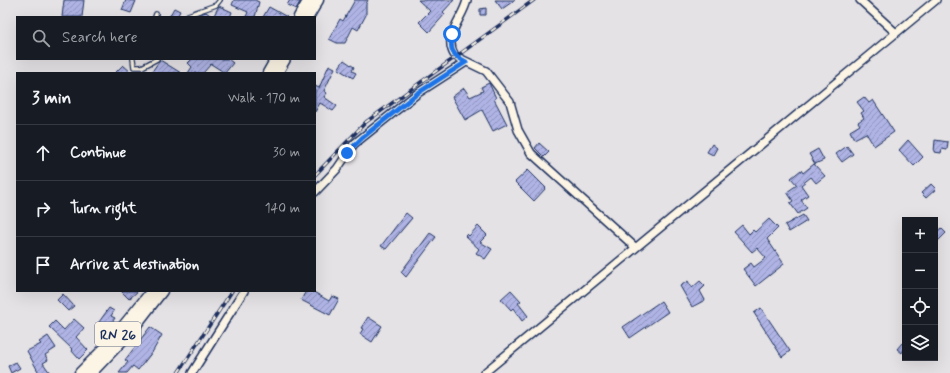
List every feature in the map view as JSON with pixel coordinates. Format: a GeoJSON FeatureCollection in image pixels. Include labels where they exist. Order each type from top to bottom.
{"type":"FeatureCollection","features":[{"type":"Feature","properties":{"kind":"main road"},"geometry":{"type":"LineString","coordinates":[[300,16],[309,0]]}},
{"type":"Feature","properties":{"kind":"main road"},"geometry":{"type":"LineString","coordinates":[[309,16],[318,0]]}},
{"type":"Feature","properties":{"kind":"main road"},"geometry":{"type":"LineString","coordinates":[[269,72],[275,60]]}},
{"type":"Feature","properties":{"kind":"main road"},"geometry":{"type":"LineString","coordinates":[[278,72],[284,60]]}},
{"type":"Feature","properties":{"kind":"main road","name":"RN 26"},"geometry":{"type":"LineString","coordinates":[[80,373],[108,345],[151,292]]}},
{"type":"Feature","properties":{"kind":"main road","name":"RN 26"},"geometry":{"type":"LineString","coordinates":[[91,373],[131,331],[161,292]]}},
{"type":"Feature","properties":{"kind":"street"},"geometry":{"type":"LineString","coordinates":[[467,0],[452,34],[450,45],[455,56],[486,71],[510,102],[518,130],[531,153],[635,247]]}},
{"type":"Feature","properties":{"kind":"street"},"geometry":{"type":"LineString","coordinates":[[860,0],[896,33]]}},
{"type":"Feature","properties":{"kind":"street"},"geometry":{"type":"LineString","coordinates":[[484,373],[936,0]]}},
{"type":"Feature","properties":{"kind":"street"},"geometry":{"type":"LineString","coordinates":[[316,191],[337,169],[354,144],[418,93],[466,62]]}},
{"type":"Feature","properties":{"kind":"street"},"geometry":{"type":"LineString","coordinates":[[192,373],[243,292]]}},
{"type":"Feature","properties":{"kind":"lane"},"geometry":{"type":"LineString","coordinates":[[187,16],[216,5],[220,0]]}},
{"type":"Feature","properties":{"kind":"lane"},"geometry":{"type":"LineString","coordinates":[[133,60],[134,67],[142,67],[155,60]]}},
{"type":"Feature","properties":{"kind":"building"},"geometry":{"type":"Polygon","coordinates":[[[64,0],[84,0],[82,16],[62,16],[64,0]]]}},
{"type":"Feature","properties":{"kind":"building"},"geometry":{"type":"Polygon","coordinates":[[[126,0],[136,1],[131,13],[122,10],[126,0]]]}},
{"type":"Feature","properties":{"kind":"building"},"geometry":{"type":"Polygon","coordinates":[[[234,0],[255,0],[259,2],[255,16],[246,16],[248,12],[232,5],[234,0]]]}},
{"type":"Feature","properties":{"kind":"building"},"geometry":{"type":"Polygon","coordinates":[[[290,0],[300,2],[296,9],[287,5],[290,0]]]}},
{"type":"Feature","properties":{"kind":"building"},"geometry":{"type":"Polygon","coordinates":[[[355,0],[368,0],[366,4],[366,15],[358,30],[353,27],[345,43],[337,43],[329,39],[340,19],[343,21],[355,0]]]}},
{"type":"Feature","properties":{"kind":"building"},"geometry":{"type":"Polygon","coordinates":[[[418,0],[454,0],[443,12],[445,14],[429,32],[419,22],[430,11],[418,0]]]}},
{"type":"Feature","properties":{"kind":"building"},"geometry":{"type":"Polygon","coordinates":[[[495,0],[515,0],[502,9],[495,0]]]}},
{"type":"Feature","properties":{"kind":"building"},"geometry":{"type":"Polygon","coordinates":[[[219,6],[232,12],[230,16],[214,16],[219,6]]]}},
{"type":"Feature","properties":{"kind":"building"},"geometry":{"type":"Polygon","coordinates":[[[269,7],[285,16],[264,16],[269,7]]]}},
{"type":"Feature","properties":{"kind":"building"},"geometry":{"type":"Polygon","coordinates":[[[174,8],[180,11],[178,16],[170,16],[174,8]]]}},
{"type":"Feature","properties":{"kind":"building"},"geometry":{"type":"Polygon","coordinates":[[[486,8],[486,15],[480,15],[480,9],[486,8]]]}},
{"type":"Feature","properties":{"kind":"building"},"geometry":{"type":"Polygon","coordinates":[[[206,12],[212,16],[195,16],[206,12]]]}},
{"type":"Feature","properties":{"kind":"building"},"geometry":{"type":"Polygon","coordinates":[[[160,60],[179,72],[152,72],[160,60]]]}},
{"type":"Feature","properties":{"kind":"building"},"geometry":{"type":"Polygon","coordinates":[[[191,60],[229,60],[233,63],[226,72],[211,64],[204,72],[189,72],[192,67],[188,63],[191,60]]]}},
{"type":"Feature","properties":{"kind":"building"},"geometry":{"type":"Polygon","coordinates":[[[344,60],[354,67],[352,71],[356,73],[353,78],[338,69],[344,60]]]}},
{"type":"Feature","properties":{"kind":"building"},"geometry":{"type":"Polygon","coordinates":[[[123,65],[131,72],[116,72],[123,65]]]}},
{"type":"Feature","properties":{"kind":"building"},"geometry":{"type":"Polygon","coordinates":[[[329,65],[335,68],[324,91],[327,93],[324,97],[337,106],[333,111],[320,103],[316,110],[316,86],[319,88],[329,65]]]}},
{"type":"Feature","properties":{"kind":"building"},"geometry":{"type":"Polygon","coordinates":[[[489,83],[496,98],[494,99],[507,124],[493,131],[482,110],[465,120],[452,97],[464,88],[470,97],[483,91],[481,87],[489,83]]]}},
{"type":"Feature","properties":{"kind":"building"},"geometry":{"type":"Polygon","coordinates":[[[864,97],[869,103],[873,100],[894,132],[874,146],[866,133],[854,139],[850,131],[860,125],[858,122],[864,118],[861,113],[864,111],[857,102],[864,97]]]}},
{"type":"Feature","properties":{"kind":"building"},"geometry":{"type":"Polygon","coordinates":[[[908,140],[923,157],[914,166],[899,150],[908,140]]]}},
{"type":"Feature","properties":{"kind":"building"},"geometry":{"type":"Polygon","coordinates":[[[935,140],[948,142],[947,150],[942,149],[941,153],[934,152],[935,140]]]}},
{"type":"Feature","properties":{"kind":"building"},"geometry":{"type":"Polygon","coordinates":[[[539,143],[549,152],[544,157],[535,148],[539,143]]]}},
{"type":"Feature","properties":{"kind":"building"},"geometry":{"type":"Polygon","coordinates":[[[712,144],[717,148],[713,155],[707,152],[712,144]]]}},
{"type":"Feature","properties":{"kind":"building"},"geometry":{"type":"Polygon","coordinates":[[[847,146],[853,154],[842,162],[836,154],[847,146]]]}},
{"type":"Feature","properties":{"kind":"building"},"geometry":{"type":"Polygon","coordinates":[[[818,149],[824,160],[815,164],[809,154],[818,149]]]}},
{"type":"Feature","properties":{"kind":"building"},"geometry":{"type":"Polygon","coordinates":[[[814,164],[825,176],[816,183],[811,177],[801,185],[808,195],[801,200],[807,208],[798,214],[790,203],[793,201],[787,192],[797,185],[791,178],[801,170],[803,173],[814,164]]]}},
{"type":"Feature","properties":{"kind":"building"},"geometry":{"type":"Polygon","coordinates":[[[528,170],[546,188],[534,201],[515,182],[528,170]]]}},
{"type":"Feature","properties":{"kind":"building"},"geometry":{"type":"Polygon","coordinates":[[[931,184],[936,189],[926,198],[921,193],[931,184]]]}},
{"type":"Feature","properties":{"kind":"building"},"geometry":{"type":"Polygon","coordinates":[[[406,213],[412,218],[386,249],[381,246],[406,213]]]}},
{"type":"Feature","properties":{"kind":"building"},"geometry":{"type":"Polygon","coordinates":[[[803,215],[807,221],[789,232],[785,225],[803,215]]]}},
{"type":"Feature","properties":{"kind":"building"},"geometry":{"type":"Polygon","coordinates":[[[769,219],[778,228],[767,239],[784,264],[756,286],[743,269],[751,263],[754,267],[766,258],[757,248],[752,252],[734,232],[742,225],[749,234],[753,230],[755,232],[769,219]]]}},
{"type":"Feature","properties":{"kind":"building"},"geometry":{"type":"Polygon","coordinates":[[[478,226],[487,235],[480,242],[492,249],[485,259],[476,253],[479,249],[465,236],[467,234],[469,236],[478,226]]]}},
{"type":"Feature","properties":{"kind":"building"},"geometry":{"type":"Polygon","coordinates":[[[941,228],[946,233],[938,241],[938,230],[941,228]]]}},
{"type":"Feature","properties":{"kind":"building"},"geometry":{"type":"Polygon","coordinates":[[[430,233],[436,237],[406,277],[401,272],[430,233]]]}},
{"type":"Feature","properties":{"kind":"building"},"geometry":{"type":"Polygon","coordinates":[[[688,281],[692,288],[700,281],[705,286],[700,291],[705,300],[692,307],[680,286],[688,281]]]}},
{"type":"Feature","properties":{"kind":"building"},"geometry":{"type":"Polygon","coordinates":[[[511,290],[521,301],[518,303],[528,316],[522,321],[513,308],[511,310],[501,299],[511,290]]]}},
{"type":"Feature","properties":{"kind":"building"},"geometry":{"type":"Polygon","coordinates":[[[122,292],[137,292],[129,299],[122,292]]]}},
{"type":"Feature","properties":{"kind":"building"},"geometry":{"type":"Polygon","coordinates":[[[305,292],[314,292],[329,301],[332,296],[339,299],[330,315],[301,300],[305,292]]]}},
{"type":"Feature","properties":{"kind":"building"},"geometry":{"type":"Polygon","coordinates":[[[63,294],[74,306],[68,311],[57,300],[63,294]]]}},
{"type":"Feature","properties":{"kind":"building"},"geometry":{"type":"Polygon","coordinates":[[[661,301],[668,312],[630,338],[623,327],[661,301]]]}},
{"type":"Feature","properties":{"kind":"building"},"geometry":{"type":"Polygon","coordinates":[[[109,308],[114,311],[111,316],[115,318],[108,328],[99,322],[109,308]]]}},
{"type":"Feature","properties":{"kind":"building"},"geometry":{"type":"Polygon","coordinates":[[[761,308],[790,351],[782,357],[754,313],[761,308]]]}},
{"type":"Feature","properties":{"kind":"building"},"geometry":{"type":"Polygon","coordinates":[[[368,317],[382,326],[372,342],[360,334],[363,329],[361,328],[368,317]]]}},
{"type":"Feature","properties":{"kind":"building"},"geometry":{"type":"Polygon","coordinates":[[[74,319],[84,328],[76,337],[88,350],[79,359],[71,350],[72,349],[49,327],[55,321],[64,330],[74,319]]]}},
{"type":"Feature","properties":{"kind":"building"},"geometry":{"type":"Polygon","coordinates":[[[150,327],[162,335],[153,351],[138,370],[133,366],[127,373],[119,373],[128,362],[125,360],[150,327]]]}},
{"type":"Feature","properties":{"kind":"building"},"geometry":{"type":"Polygon","coordinates":[[[48,336],[56,348],[45,355],[48,360],[43,363],[50,373],[39,373],[27,351],[41,344],[39,342],[48,336]]]}},
{"type":"Feature","properties":{"kind":"building"},"geometry":{"type":"Polygon","coordinates":[[[902,343],[902,353],[897,349],[902,343]]]}},
{"type":"Feature","properties":{"kind":"building"},"geometry":{"type":"Polygon","coordinates":[[[16,362],[20,368],[11,373],[8,366],[16,362]]]}},
{"type":"Feature","properties":{"kind":"railway"},"geometry":{"type":"LineString","coordinates":[[316,174],[366,122],[534,0]]}},
{"type":"Feature","properties":{"kind":"railway"},"geometry":{"type":"LineString","coordinates":[[178,373],[231,292]]}},
{"type":"Feature","properties":{"kind":"route"},"geometry":{"type":"LineString","coordinates":[[347,153],[354,144],[418,93],[466,62],[455,56],[452,52],[450,45],[452,34]]}}]}
